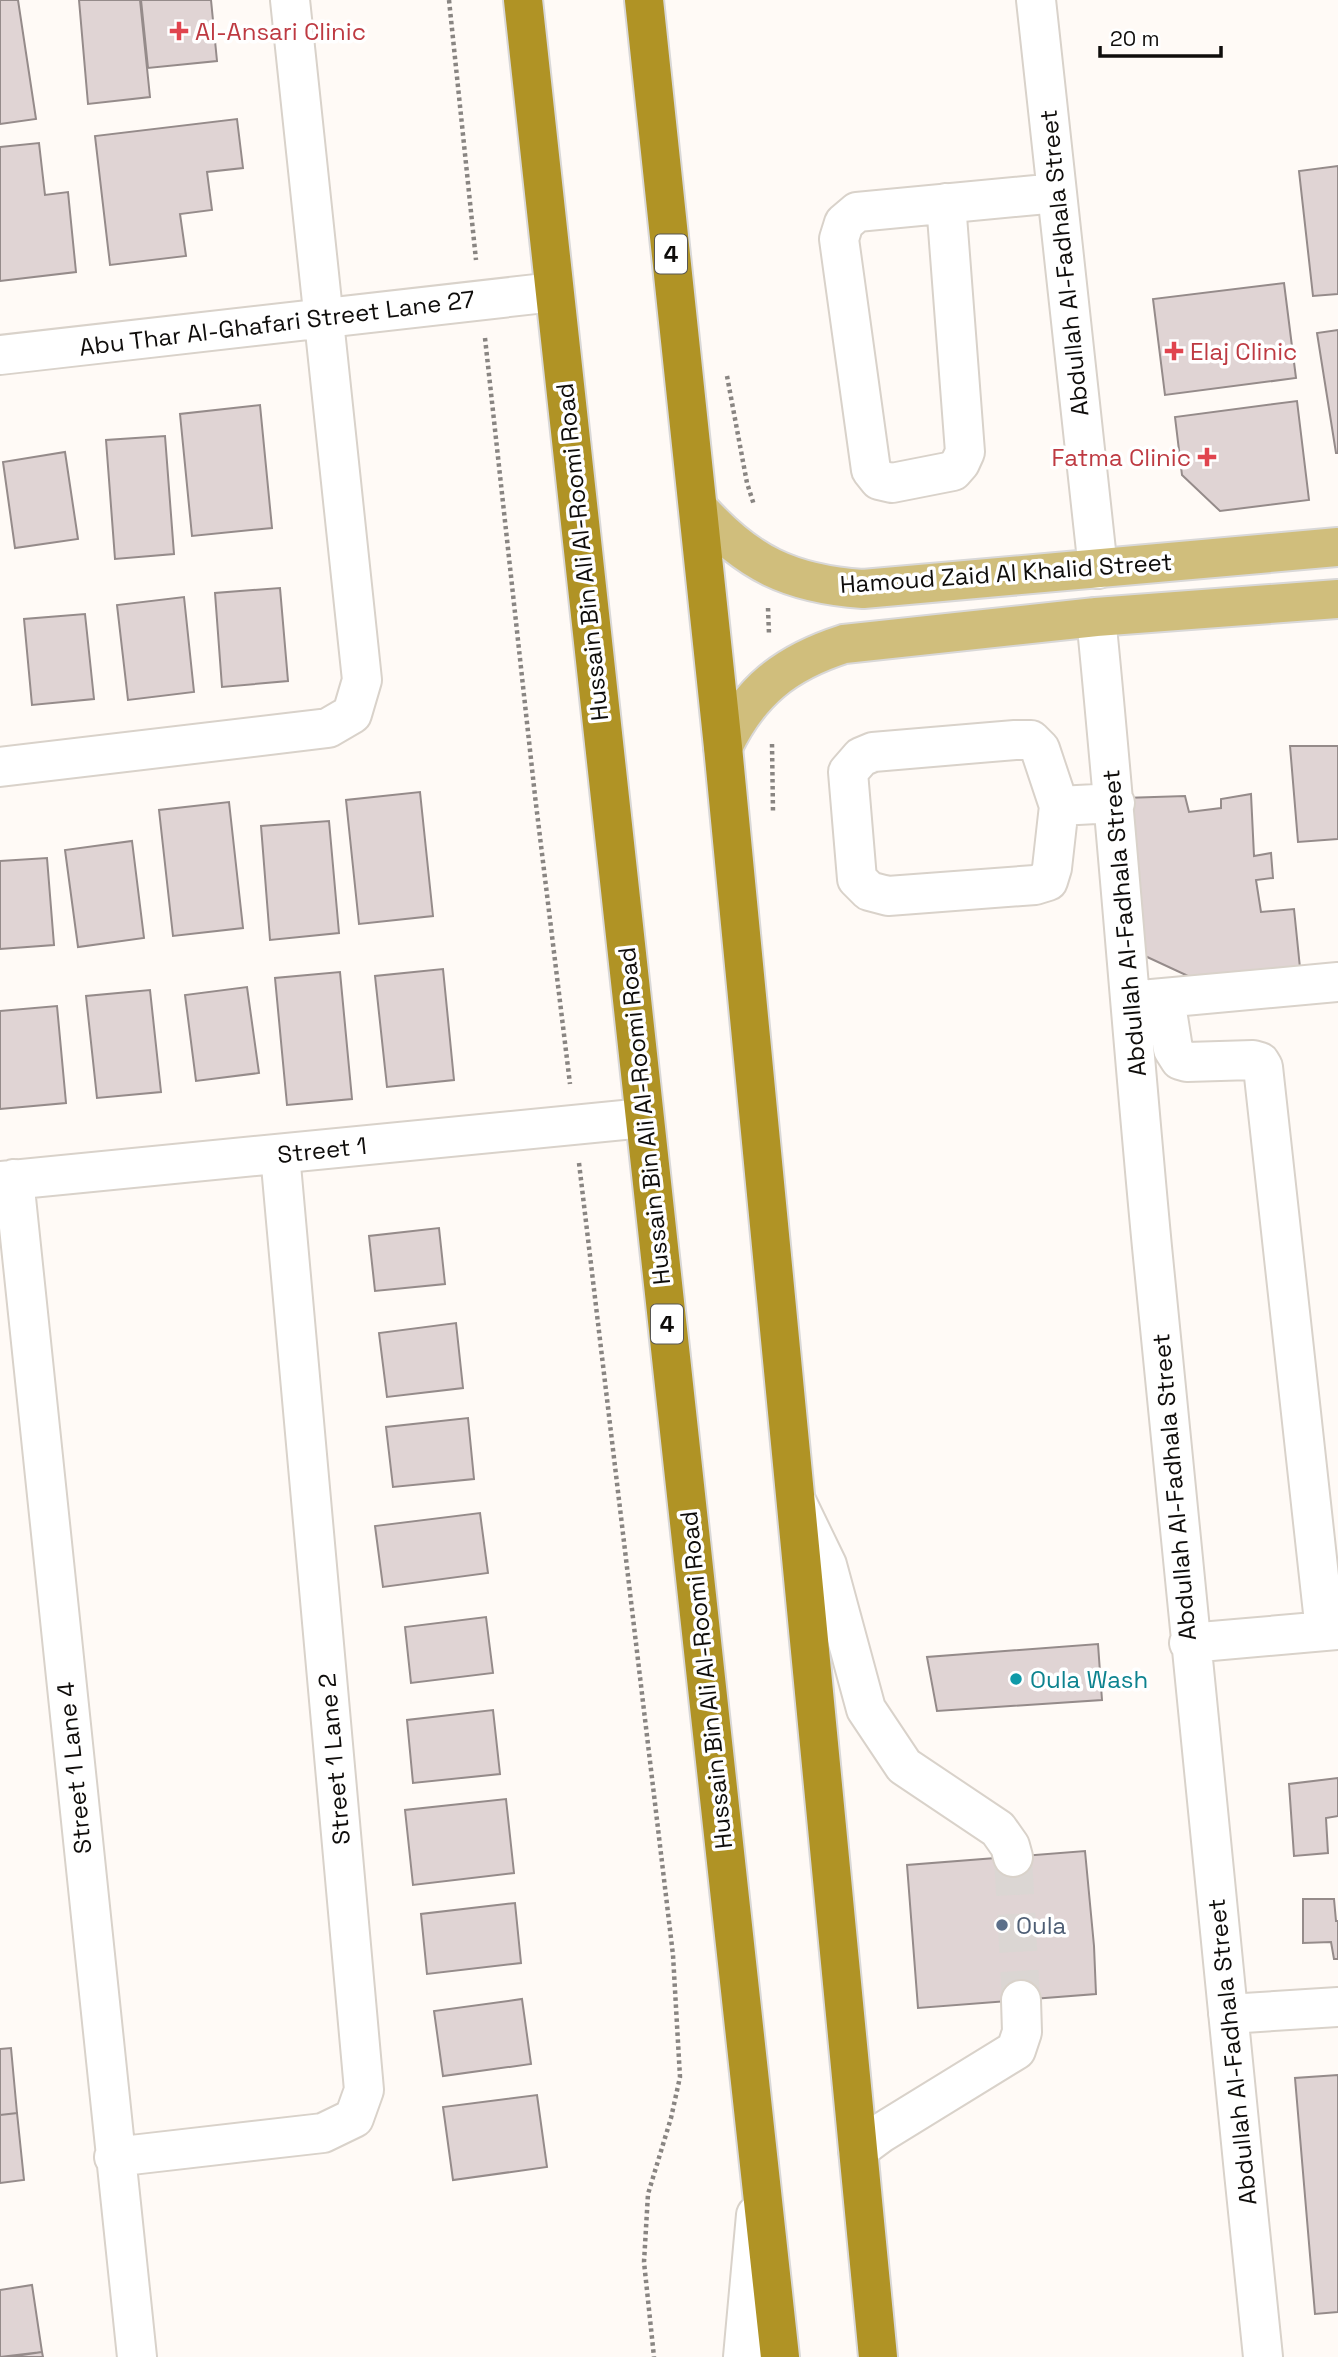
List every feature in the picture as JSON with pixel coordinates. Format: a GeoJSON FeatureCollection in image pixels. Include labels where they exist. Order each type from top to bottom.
{"type":"FeatureCollection","features":[{"type":"Feature","properties":{"kind":"highway","name":"Hussain Bin Ali Al-Roomi Road"},"geometry":{"type":"LineString","coordinates":[[523,0],[780,2357]]}},
{"type":"Feature","properties":{"kind":"highway","name":"4"},"geometry":{"type":"LineString","coordinates":[[644,0],[723,747],[878,2357]]}},
{"type":"Feature","properties":{"kind":"main road","name":"Hamoud Zaid Al Khalid Street"},"geometry":{"type":"LineString","coordinates":[[698,509],[741,549],[766,565],[797,578],[830,586],[874,588],[1338,547]]}},
{"type":"Feature","properties":{"kind":"main road","name":"Hamoud Zaid Al Khalid Street"},"geometry":{"type":"LineString","coordinates":[[723,747],[735,722],[771,680],[818,652],[844,644],[1096,617],[1338,599]]}},
{"type":"Feature","properties":{"kind":"street"},"geometry":{"type":"LineString","coordinates":[[0,767],[328,728],[352,714],[362,680],[290,0]]}},
{"type":"Feature","properties":{"kind":"street","name":"Abdullah Al-Fadhala Street"},"geometry":{"type":"LineString","coordinates":[[1036,0],[1098,569]]}},
{"type":"Feature","properties":{"kind":"street"},"geometry":{"type":"LineString","coordinates":[[946,203],[965,452],[953,471],[892,483],[879,480],[871,470],[839,239],[844,223],[857,212],[946,203],[1057,193]]}},
{"type":"Feature","properties":{"kind":"street","name":"Abu Thar Al-Ghafari Street Lane 27"},"geometry":{"type":"LineString","coordinates":[[0,355],[554,292]]}},
{"type":"Feature","properties":{"kind":"street","name":"Abdullah Al-Fadhala Street"},"geometry":{"type":"LineString","coordinates":[[1096,617],[1115,803],[1147,1000],[1189,1643],[1263,2357]]}},
{"type":"Feature","properties":{"kind":"street"},"geometry":{"type":"LineString","coordinates":[[1031,740],[1040,749],[1059,806],[1052,869],[1048,881],[1034,885],[888,897],[869,891],[857,880],[848,772],[861,757],[873,752],[1031,740]]}},
{"type":"Feature","properties":{"kind":"street"},"geometry":{"type":"LineString","coordinates":[[1059,806],[1115,803]]}},
{"type":"Feature","properties":{"kind":"street"},"geometry":{"type":"LineString","coordinates":[[1189,1643],[1331,1631],[1263,1067],[1260,1062],[1253,1060],[1180,1060],[1147,1000],[1338,982]]}},
{"type":"Feature","properties":{"kind":"street","name":"Street 1"},"geometry":{"type":"LineString","coordinates":[[7,1180],[644,1118]]}},
{"type":"Feature","properties":{"kind":"street","name":"Street 1 Lane 2"},"geometry":{"type":"LineString","coordinates":[[114,2157],[323,2133],[354,2118],[364,2090],[280,1154]]}},
{"type":"Feature","properties":{"kind":"street","name":"Street 1 Lane 4"},"geometry":{"type":"LineString","coordinates":[[7,1180],[137,2357]]}},
{"type":"Feature","properties":{"kind":"street"},"geometry":{"type":"LineString","coordinates":[[795,1498],[827,1564],[866,1709],[904,1766],[998,1829],[1010,1846],[1013,1857]]}},
{"type":"Feature","properties":{"kind":"street"},"geometry":{"type":"LineString","coordinates":[[858,2150],[1016,2050],[1021,2032],[1021,2000]]}},
{"type":"Feature","properties":{"kind":"street"},"geometry":{"type":"LineString","coordinates":[[1228,2014],[1338,2007]]}},
{"type":"Feature","properties":{"kind":"street"},"geometry":{"type":"LineString","coordinates":[[743,2357],[760,2171]]}},
{"type":"Feature","properties":{"kind":"path"},"geometry":{"type":"LineString","coordinates":[[449,0],[535,796],[673,1955],[680,2077],[671,2118],[648,2194],[644,2262],[654,2357]]}},
{"type":"Feature","properties":{"kind":"path"},"geometry":{"type":"LineString","coordinates":[[726,365],[747,484],[755,510]]}},
{"type":"Feature","properties":{"kind":"building"},"geometry":{"type":"Polygon","coordinates":[[[0,0],[18,0],[36,119],[0,124],[0,0]]]}},
{"type":"Feature","properties":{"kind":"building"},"geometry":{"type":"Polygon","coordinates":[[[79,0],[140,0],[150,97],[88,104],[79,0]]]}},
{"type":"Feature","properties":{"kind":"building","name":"Al-Ansari Clinic"},"geometry":{"type":"Polygon","coordinates":[[[141,0],[211,0],[217,61],[148,68],[141,0]]]}},
{"type":"Feature","properties":{"kind":"building"},"geometry":{"type":"Polygon","coordinates":[[[237,119],[243,168],[207,172],[212,210],[180,214],[186,256],[110,265],[95,136],[237,119]]]}},
{"type":"Feature","properties":{"kind":"building"},"geometry":{"type":"Polygon","coordinates":[[[39,143],[45,195],[68,192],[76,272],[0,281],[0,147],[39,143]]]}},
{"type":"Feature","properties":{"kind":"building"},"geometry":{"type":"Polygon","coordinates":[[[1338,166],[1338,294],[1313,296],[1299,171],[1338,166]]]}},
{"type":"Feature","properties":{"kind":"building"},"geometry":{"type":"Polygon","coordinates":[[[1284,283],[1296,378],[1165,395],[1153,299],[1284,283]]]}},
{"type":"Feature","properties":{"kind":"building"},"geometry":{"type":"Polygon","coordinates":[[[1338,330],[1338,453],[1336,453],[1317,333],[1338,330]]]}},
{"type":"Feature","properties":{"kind":"building"},"geometry":{"type":"Polygon","coordinates":[[[1297,401],[1309,500],[1220,511],[1182,475],[1175,417],[1297,401]]]}},
{"type":"Feature","properties":{"kind":"building"},"geometry":{"type":"Polygon","coordinates":[[[260,405],[272,528],[192,536],[180,414],[260,405]]]}},
{"type":"Feature","properties":{"kind":"building"},"geometry":{"type":"Polygon","coordinates":[[[165,436],[174,554],[115,559],[106,440],[165,436]]]}},
{"type":"Feature","properties":{"kind":"building"},"geometry":{"type":"Polygon","coordinates":[[[65,452],[78,539],[15,548],[3,462],[65,452]]]}},
{"type":"Feature","properties":{"kind":"building"},"geometry":{"type":"Polygon","coordinates":[[[280,588],[288,681],[222,687],[215,593],[280,588]]]}},
{"type":"Feature","properties":{"kind":"building"},"geometry":{"type":"Polygon","coordinates":[[[184,597],[194,692],[128,700],[117,605],[184,597]]]}},
{"type":"Feature","properties":{"kind":"building"},"geometry":{"type":"Polygon","coordinates":[[[85,614],[94,699],[32,705],[24,619],[85,614]]]}},
{"type":"Feature","properties":{"kind":"building"},"geometry":{"type":"Polygon","coordinates":[[[1290,746],[1338,746],[1338,839],[1298,842],[1290,746]]]}},
{"type":"Feature","properties":{"kind":"building"},"geometry":{"type":"Polygon","coordinates":[[[420,792],[433,916],[359,924],[346,800],[420,792]]]}},
{"type":"Feature","properties":{"kind":"building"},"geometry":{"type":"Polygon","coordinates":[[[1251,794],[1254,856],[1271,853],[1273,878],[1256,880],[1261,912],[1294,909],[1300,968],[1203,983],[1145,956],[1124,798],[1185,796],[1189,812],[1221,808],[1221,799],[1251,794]]]}},
{"type":"Feature","properties":{"kind":"building"},"geometry":{"type":"Polygon","coordinates":[[[229,802],[243,928],[173,936],[159,810],[229,802]]]}},
{"type":"Feature","properties":{"kind":"building"},"geometry":{"type":"Polygon","coordinates":[[[329,821],[339,933],[270,940],[261,826],[329,821]]]}},
{"type":"Feature","properties":{"kind":"building"},"geometry":{"type":"Polygon","coordinates":[[[132,841],[144,938],[78,947],[65,850],[132,841]]]}},
{"type":"Feature","properties":{"kind":"building"},"geometry":{"type":"Polygon","coordinates":[[[47,858],[54,945],[0,949],[0,861],[47,858]]]}},
{"type":"Feature","properties":{"kind":"building"},"geometry":{"type":"Polygon","coordinates":[[[443,969],[454,1080],[387,1087],[375,976],[443,969]]]}},
{"type":"Feature","properties":{"kind":"building"},"geometry":{"type":"Polygon","coordinates":[[[340,972],[352,1099],[287,1105],[275,978],[340,972]]]}},
{"type":"Feature","properties":{"kind":"building"},"geometry":{"type":"Polygon","coordinates":[[[247,987],[259,1073],[196,1081],[185,995],[247,987]]]}},
{"type":"Feature","properties":{"kind":"building"},"geometry":{"type":"Polygon","coordinates":[[[150,990],[161,1092],[97,1098],[86,996],[150,990]]]}},
{"type":"Feature","properties":{"kind":"building"},"geometry":{"type":"Polygon","coordinates":[[[57,1006],[66,1103],[0,1109],[0,1011],[57,1006]]]}},
{"type":"Feature","properties":{"kind":"building"},"geometry":{"type":"Polygon","coordinates":[[[439,1228],[445,1284],[375,1291],[369,1236],[439,1228]]]}},
{"type":"Feature","properties":{"kind":"building"},"geometry":{"type":"Polygon","coordinates":[[[456,1323],[463,1388],[387,1397],[379,1333],[456,1323]]]}},
{"type":"Feature","properties":{"kind":"building"},"geometry":{"type":"Polygon","coordinates":[[[468,1418],[474,1479],[393,1487],[386,1427],[468,1418]]]}},
{"type":"Feature","properties":{"kind":"building"},"geometry":{"type":"Polygon","coordinates":[[[480,1513],[488,1573],[383,1587],[375,1526],[480,1513]]]}},
{"type":"Feature","properties":{"kind":"building"},"geometry":{"type":"Polygon","coordinates":[[[486,1617],[493,1673],[411,1683],[405,1627],[486,1617]]]}},
{"type":"Feature","properties":{"kind":"building","name":"Oula Wash"},"geometry":{"type":"Polygon","coordinates":[[[1098,1644],[1102,1700],[937,1711],[927,1657],[1098,1644]]]}},
{"type":"Feature","properties":{"kind":"building"},"geometry":{"type":"Polygon","coordinates":[[[493,1710],[500,1774],[413,1783],[407,1720],[493,1710]]]}},
{"type":"Feature","properties":{"kind":"building"},"geometry":{"type":"Polygon","coordinates":[[[1338,1778],[1338,1816],[1326,1818],[1328,1853],[1294,1856],[1289,1784],[1338,1778]]]}},
{"type":"Feature","properties":{"kind":"building"},"geometry":{"type":"Polygon","coordinates":[[[506,1799],[514,1873],[413,1885],[405,1810],[506,1799]]]}},
{"type":"Feature","properties":{"kind":"building","name":"Oula"},"geometry":{"type":"Polygon","coordinates":[[[1085,1851],[1096,1994],[918,2008],[907,1865],[1085,1851]]]}},
{"type":"Feature","properties":{"kind":"building"},"geometry":{"type":"Polygon","coordinates":[[[1303,1899],[1334,1899],[1338,1921],[1338,1959],[1334,1959],[1331,1942],[1303,1943],[1303,1899]]]}},
{"type":"Feature","properties":{"kind":"building"},"geometry":{"type":"Polygon","coordinates":[[[515,1903],[521,1963],[427,1974],[421,1914],[515,1903]]]}},
{"type":"Feature","properties":{"kind":"building"},"geometry":{"type":"Polygon","coordinates":[[[522,1999],[531,2064],[443,2076],[434,2011],[522,1999]]]}},
{"type":"Feature","properties":{"kind":"building"},"geometry":{"type":"Polygon","coordinates":[[[11,2048],[17,2113],[0,2115],[0,2049],[11,2048]]]}},
{"type":"Feature","properties":{"kind":"building"},"geometry":{"type":"Polygon","coordinates":[[[1338,2075],[1338,2312],[1315,2314],[1295,2078],[1338,2075]]]}},
{"type":"Feature","properties":{"kind":"building"},"geometry":{"type":"Polygon","coordinates":[[[537,2095],[547,2167],[453,2180],[443,2107],[537,2095]]]}},
{"type":"Feature","properties":{"kind":"building"},"geometry":{"type":"Polygon","coordinates":[[[17,2113],[24,2180],[0,2183],[0,2115],[17,2113]]]}},
{"type":"Feature","properties":{"kind":"building"},"geometry":{"type":"Polygon","coordinates":[[[32,2285],[42,2352],[0,2357],[0,2290],[32,2285]]]}},
{"type":"Feature","properties":{"kind":"building"},"geometry":{"type":"Polygon","coordinates":[[[42,2352],[43,2357],[9,2357],[42,2352]]]}},
{"type":"Feature","properties":{"kind":"tunnel"},"geometry":{"type":"LineString","coordinates":[[1013,1857],[1021,2000]]}},
{"type":"Feature","properties":{"kind":"place","name":"Al-Ansari Clinic"},"geometry":{"type":"Point","coordinates":[179,31]}},
{"type":"Feature","properties":{"kind":"place","name":"Elaj Clinic"},"geometry":{"type":"Point","coordinates":[1174,351]}},
{"type":"Feature","properties":{"kind":"place","name":"Fatma Clinic"},"geometry":{"type":"Point","coordinates":[1207,457]}},
{"type":"Feature","properties":{"kind":"place","name":"Oula Wash"},"geometry":{"type":"Point","coordinates":[1016,1679]}},
{"type":"Feature","properties":{"kind":"place","name":"Oula"},"geometry":{"type":"Point","coordinates":[1002,1925]}}]}
